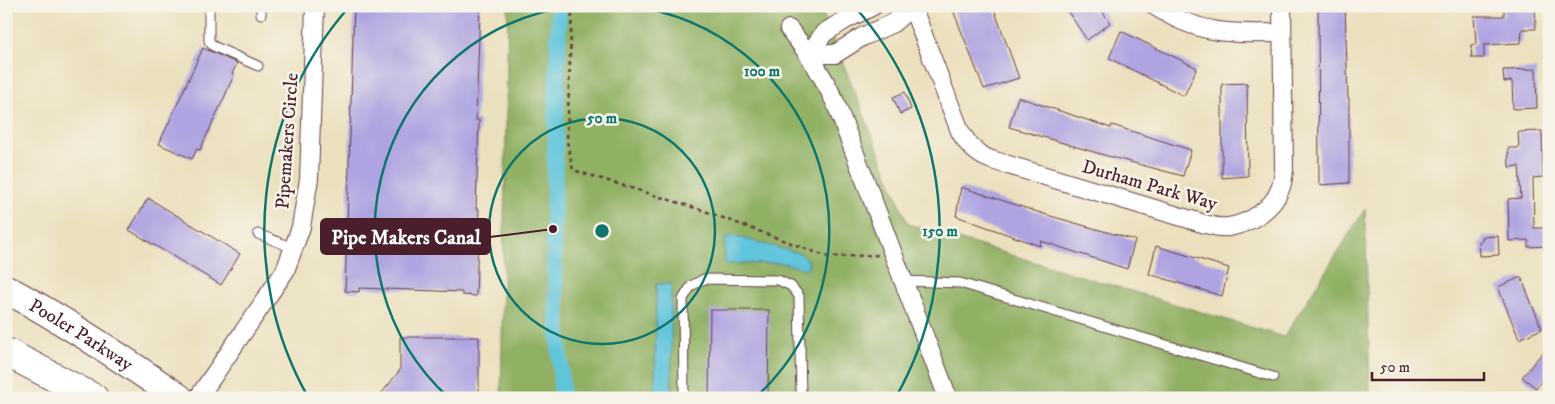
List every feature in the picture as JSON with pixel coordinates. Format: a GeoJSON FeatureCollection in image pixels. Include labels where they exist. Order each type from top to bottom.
{"type":"FeatureCollection","features":[{"type":"Feature","properties":{"kind":"main road","name":"Pooler Parkway"},"geometry":{"type":"LineString","coordinates":[[6,289],[36,305],[116,355],[179,398]]}},
{"type":"Feature","properties":{"kind":"main road"},"geometry":{"type":"LineString","coordinates":[[6,352],[94,398]]}},
{"type":"Feature","properties":{"kind":"street","name":"Pipemakers Circle"},"geometry":{"type":"LineString","coordinates":[[198,398],[284,271],[301,227],[309,179],[315,6]]}},
{"type":"Feature","properties":{"kind":"street"},"geometry":{"type":"LineString","coordinates":[[809,54],[824,33],[873,6]]}},
{"type":"Feature","properties":{"kind":"street","name":"Durham Park Way"},"geometry":{"type":"LineString","coordinates":[[809,54],[835,54],[856,40],[893,23],[912,6],[960,131],[979,155],[1216,226],[1226,227],[1235,226],[1254,217],[1270,206],[1280,190],[1284,170],[1282,6]]}},
{"type":"Feature","properties":{"kind":"street"},"geometry":{"type":"LineString","coordinates":[[1155,6],[1189,24],[1215,31],[1230,34],[1282,34]]}},
{"type":"Feature","properties":{"kind":"street"},"geometry":{"type":"LineString","coordinates":[[845,20],[856,40]]}},
{"type":"Feature","properties":{"kind":"street"},"geometry":{"type":"LineString","coordinates":[[789,29],[809,54],[823,76],[842,116],[948,398]]}},
{"type":"Feature","properties":{"kind":"lane"},"geometry":{"type":"LineString","coordinates":[[210,6],[209,41],[213,46],[258,66]]}},
{"type":"Feature","properties":{"kind":"lane"},"geometry":{"type":"LineString","coordinates":[[258,234],[293,248]]}},
{"type":"Feature","properties":{"kind":"lane"},"geometry":{"type":"LineString","coordinates":[[684,398],[683,299],[691,286],[704,279],[778,280],[791,286],[799,296],[801,398]]}},
{"type":"Feature","properties":{"kind":"lane"},"geometry":{"type":"LineString","coordinates":[[904,281],[960,283],[1273,377]]}},
{"type":"Feature","properties":{"kind":"path"},"geometry":{"type":"LineString","coordinates":[[572,6],[567,141],[574,170],[702,210],[828,257],[894,254]]}},
{"type":"Feature","properties":{"kind":"green space"},"geometry":{"type":"Polygon","coordinates":[[[508,6],[820,6],[908,224],[1284,337],[1365,209],[1370,393],[1367,398],[501,398],[508,6]]]}},
{"type":"Feature","properties":{"kind":"water"},"geometry":{"type":"Polygon","coordinates":[[[730,235],[802,254],[809,262],[807,269],[783,263],[725,264],[725,238],[729,238],[730,235]]]}},
{"type":"Feature","properties":{"kind":"water"},"geometry":{"type":"Polygon","coordinates":[[[656,284],[672,284],[672,398],[655,398],[656,284]]]}},
{"type":"Feature","properties":{"kind":"building"},"geometry":{"type":"Polygon","coordinates":[[[354,6],[480,6],[476,120],[479,120],[476,209],[479,209],[476,296],[462,295],[462,292],[359,288],[359,292],[345,291],[354,6]]]}},
{"type":"Feature","properties":{"kind":"building"},"geometry":{"type":"Polygon","coordinates":[[[964,6],[993,6],[1019,78],[984,89],[953,10],[964,6]]]}},
{"type":"Feature","properties":{"kind":"building"},"geometry":{"type":"Polygon","coordinates":[[[1064,6],[1099,6],[1110,23],[1087,40],[1064,6]]]}},
{"type":"Feature","properties":{"kind":"building"},"geometry":{"type":"Polygon","coordinates":[[[1318,6],[1345,6],[1349,98],[1349,183],[1319,185],[1318,6]]]}},
{"type":"Feature","properties":{"kind":"building"},"geometry":{"type":"Polygon","coordinates":[[[1504,6],[1535,6],[1536,29],[1522,29],[1521,43],[1484,45],[1484,58],[1472,58],[1471,45],[1476,44],[1474,16],[1504,16],[1504,6]]]}},
{"type":"Feature","properties":{"kind":"building"},"geometry":{"type":"Polygon","coordinates":[[[1121,31],[1197,68],[1184,96],[1109,58],[1121,31]]]}},
{"type":"Feature","properties":{"kind":"building"},"geometry":{"type":"Polygon","coordinates":[[[203,48],[237,63],[232,74],[234,75],[200,150],[197,149],[192,159],[159,144],[203,48]]]}},
{"type":"Feature","properties":{"kind":"building"},"geometry":{"type":"Polygon","coordinates":[[[1536,69],[1537,108],[1513,109],[1512,81],[1504,82],[1503,70],[1536,69]]]}},
{"type":"Feature","properties":{"kind":"building"},"geometry":{"type":"Polygon","coordinates":[[[1247,83],[1248,176],[1222,178],[1222,84],[1247,83]]]}},
{"type":"Feature","properties":{"kind":"building"},"geometry":{"type":"Polygon","coordinates":[[[905,92],[911,109],[900,114],[893,97],[905,92]]]}},
{"type":"Feature","properties":{"kind":"building"},"geometry":{"type":"Polygon","coordinates":[[[1018,97],[1111,128],[1112,125],[1191,150],[1183,176],[1009,127],[1018,97]]]}},
{"type":"Feature","properties":{"kind":"building"},"geometry":{"type":"Polygon","coordinates":[[[1542,131],[1543,177],[1533,178],[1534,228],[1548,228],[1548,246],[1528,247],[1528,240],[1509,241],[1508,199],[1521,198],[1519,166],[1509,167],[1508,148],[1519,148],[1518,132],[1542,131]]]}},
{"type":"Feature","properties":{"kind":"building"},"geometry":{"type":"Polygon","coordinates":[[[961,187],[1047,215],[1135,240],[1127,269],[1041,241],[1040,246],[956,216],[961,187]]]}},
{"type":"Feature","properties":{"kind":"building"},"geometry":{"type":"Polygon","coordinates":[[[148,198],[240,254],[221,285],[129,230],[148,198]]]}},
{"type":"Feature","properties":{"kind":"building"},"geometry":{"type":"Polygon","coordinates":[[[1498,236],[1499,255],[1480,256],[1479,241],[1482,241],[1482,237],[1498,236]]]}},
{"type":"Feature","properties":{"kind":"building"},"geometry":{"type":"Polygon","coordinates":[[[1156,246],[1229,268],[1222,296],[1149,274],[1156,246]]]}},
{"type":"Feature","properties":{"kind":"building"},"geometry":{"type":"Polygon","coordinates":[[[1521,277],[1542,329],[1519,339],[1498,287],[1521,277]]]}},
{"type":"Feature","properties":{"kind":"building"},"geometry":{"type":"Polygon","coordinates":[[[710,310],[769,310],[768,398],[709,398],[710,310]]]}},
{"type":"Feature","properties":{"kind":"building"},"geometry":{"type":"Polygon","coordinates":[[[400,337],[479,337],[479,398],[378,398],[400,370],[400,337]]]}},
{"type":"Feature","properties":{"kind":"building"},"geometry":{"type":"Polygon","coordinates":[[[1549,345],[1549,384],[1543,379],[1536,388],[1522,377],[1549,345]]]}},
{"type":"Feature","properties":{"kind":"waterway"},"geometry":{"type":"LineString","coordinates":[[559,6],[553,229],[562,398]]}},
{"type":"Feature","properties":{"kind":"place","name":"Pipe Makers Canal"},"geometry":{"type":"Point","coordinates":[553,229]}}]}
